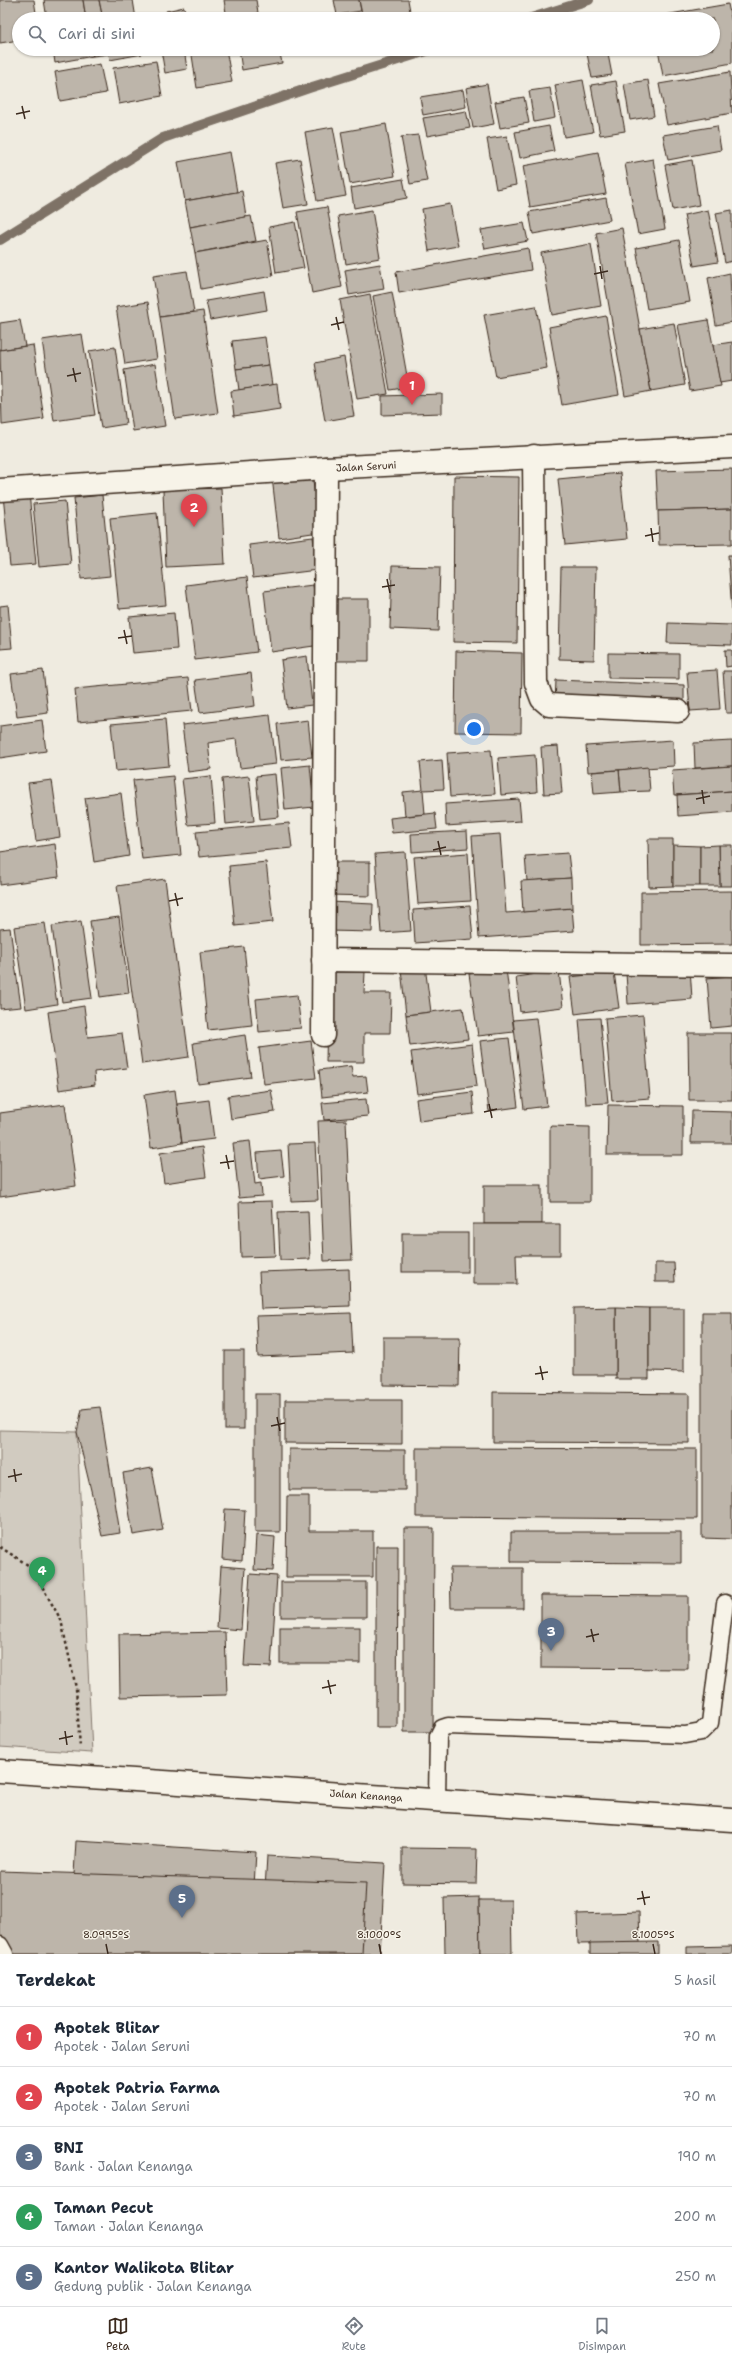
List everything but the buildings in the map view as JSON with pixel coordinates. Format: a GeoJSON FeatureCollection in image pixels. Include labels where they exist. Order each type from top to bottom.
{"type":"FeatureCollection","features":[{"type":"Feature","properties":{"kind":"street","name":"Jalan Seruni"},"geometry":{"type":"LineString","coordinates":[[0,490],[326,468],[534,456],[732,447]]}},
{"type":"Feature","properties":{"kind":"street"},"geometry":{"type":"LineString","coordinates":[[534,456],[536,682],[542,699],[549,705],[678,711]]}},
{"type":"Feature","properties":{"kind":"street"},"geometry":{"type":"LineString","coordinates":[[323,1035],[326,468]]}},
{"type":"Feature","properties":{"kind":"street"},"geometry":{"type":"LineString","coordinates":[[323,960],[732,965]]}},
{"type":"Feature","properties":{"kind":"street","name":"Jalan Kenanga"},"geometry":{"type":"LineString","coordinates":[[0,1771],[438,1799],[732,1820]]}},
{"type":"Feature","properties":{"kind":"lane"},"geometry":{"type":"LineString","coordinates":[[438,1799],[438,1736],[442,1728],[448,1726],[685,1735],[701,1732],[710,1723],[725,1603]]}},
{"type":"Feature","properties":{"kind":"lane"},"geometry":{"type":"LineString","coordinates":[[0,1945],[5,1954]]}},
{"type":"Feature","properties":{"kind":"path"},"geometry":{"type":"LineString","coordinates":[[0,1547],[31,1567],[61,1620],[76,1688],[82,1777]]}},
{"type":"Feature","properties":{"kind":"shaded area"},"geometry":{"type":"Polygon","coordinates":[[[0,1430],[77,1432],[92,1753],[0,1747],[0,1430]]]}},
{"type":"Feature","properties":{"kind":"waterway"},"geometry":{"type":"LineString","coordinates":[[550,12],[589,0]]}},
{"type":"Feature","properties":{"kind":"waterway"},"geometry":{"type":"LineString","coordinates":[[0,240],[163,138],[309,88],[411,56]]}},
{"type":"Feature","properties":{"kind":"place","name":"Apotek Blitar"},"geometry":{"type":"Point","coordinates":[412,405]}},
{"type":"Feature","properties":{"kind":"place","name":"Apotek Patria Farma"},"geometry":{"type":"Point","coordinates":[194,527]}},
{"type":"Feature","properties":{"kind":"place","name":"Taman Pecut"},"geometry":{"type":"Point","coordinates":[42,1590]}},
{"type":"Feature","properties":{"kind":"place","name":"BNI"},"geometry":{"type":"Point","coordinates":[551,1651]}},
{"type":"Feature","properties":{"kind":"place","name":"Kantor Walikota Blitar"},"geometry":{"type":"Point","coordinates":[182,1918]}}]}
